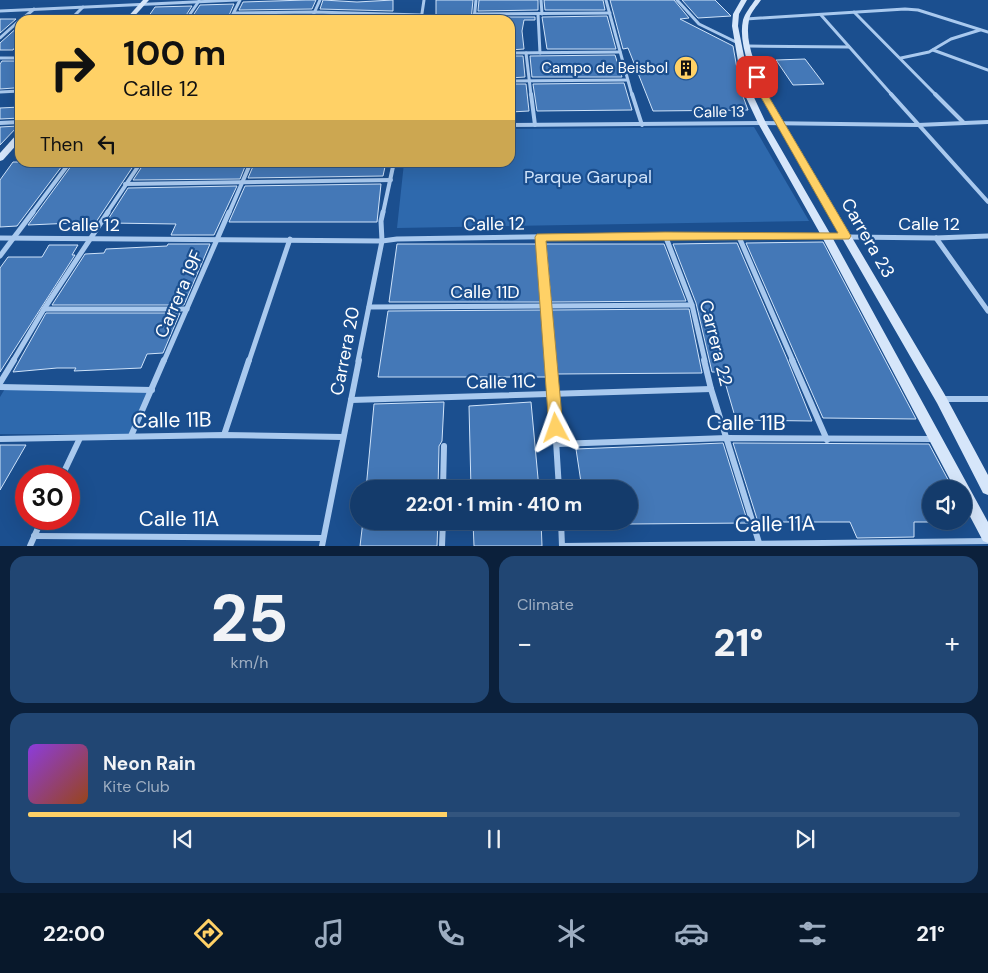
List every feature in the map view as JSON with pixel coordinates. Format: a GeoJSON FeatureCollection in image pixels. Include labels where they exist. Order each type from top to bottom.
{"type":"FeatureCollection","features":[{"type":"Feature","properties":{"kind":"main road","name":"Carrera 23"},"geometry":{"type":"LineString","coordinates":[[744,0],[736,14],[735,26],[762,92],[941,399],[988,488]]}},
{"type":"Feature","properties":{"kind":"main road"},"geometry":{"type":"LineString","coordinates":[[746,19],[758,0]]}},
{"type":"Feature","properties":{"kind":"main road"},"geometry":{"type":"LineString","coordinates":[[132,15],[145,1]]}},
{"type":"Feature","properties":{"kind":"main road","name":"Carrera 23"},"geometry":{"type":"LineString","coordinates":[[746,19],[743,44],[747,91],[762,123],[827,236],[957,480]]}},
{"type":"Feature","properties":{"kind":"main road"},"geometry":{"type":"LineString","coordinates":[[0,158],[15,142]]}},
{"type":"Feature","properties":{"kind":"main road"},"geometry":{"type":"LineString","coordinates":[[972,507],[988,536]]}},
{"type":"Feature","properties":{"kind":"street"},"geometry":{"type":"LineString","coordinates":[[0,11],[83,7],[145,1],[238,0],[234,13],[314,12],[422,15],[424,0]]}},
{"type":"Feature","properties":{"kind":"street"},"geometry":{"type":"LineString","coordinates":[[313,15],[320,0]]}},
{"type":"Feature","properties":{"kind":"street"},"geometry":{"type":"LineString","coordinates":[[476,0],[474,14],[610,13]]}},
{"type":"Feature","properties":{"kind":"street"},"geometry":{"type":"LineString","coordinates":[[540,53],[541,0]]}},
{"type":"Feature","properties":{"kind":"street"},"geometry":{"type":"LineString","coordinates":[[606,0],[627,80],[642,124]]}},
{"type":"Feature","properties":{"kind":"street"},"geometry":{"type":"LineString","coordinates":[[677,0],[699,24],[743,44],[849,47]]}},
{"type":"Feature","properties":{"kind":"street"},"geometry":{"type":"LineString","coordinates":[[190,15],[200,1]]}},
{"type":"Feature","properties":{"kind":"street"},"geometry":{"type":"LineString","coordinates":[[75,15],[83,7]]}},
{"type":"Feature","properties":{"kind":"street"},"geometry":{"type":"LineString","coordinates":[[27,15],[34,10]]}},
{"type":"Feature","properties":{"kind":"street"},"geometry":{"type":"LineString","coordinates":[[746,19],[918,10],[988,32]]}},
{"type":"Feature","properties":{"kind":"street"},"geometry":{"type":"LineString","coordinates":[[854,12],[964,123]]}},
{"type":"Feature","properties":{"kind":"street"},"geometry":{"type":"LineString","coordinates":[[821,15],[988,202]]}},
{"type":"Feature","properties":{"kind":"street"},"geometry":{"type":"LineString","coordinates":[[0,38],[15,24]]}},
{"type":"Feature","properties":{"kind":"street"},"geometry":{"type":"LineString","coordinates":[[901,58],[933,50],[951,39],[981,30]]}},
{"type":"Feature","properties":{"kind":"street"},"geometry":{"type":"LineString","coordinates":[[933,50],[988,70]]}},
{"type":"Feature","properties":{"kind":"street"},"geometry":{"type":"LineString","coordinates":[[515,53],[620,52]]}},
{"type":"Feature","properties":{"kind":"street"},"geometry":{"type":"LineString","coordinates":[[526,53],[535,125]]}},
{"type":"Feature","properties":{"kind":"street"},"geometry":{"type":"LineString","coordinates":[[0,58],[15,58]]}},
{"type":"Feature","properties":{"kind":"street"},"geometry":{"type":"LineString","coordinates":[[515,81],[627,80]]}},
{"type":"Feature","properties":{"kind":"street"},"geometry":{"type":"LineString","coordinates":[[0,92],[15,91]]}},
{"type":"Feature","properties":{"kind":"street"},"geometry":{"type":"LineString","coordinates":[[0,123],[15,122]]}},
{"type":"Feature","properties":{"kind":"street","name":"Calle 13"},"geometry":{"type":"LineString","coordinates":[[515,125],[780,123],[918,125],[988,122]]}},
{"type":"Feature","properties":{"kind":"street"},"geometry":{"type":"LineString","coordinates":[[0,256],[66,167]]}},
{"type":"Feature","properties":{"kind":"street"},"geometry":{"type":"LineString","coordinates":[[0,383],[44,309],[137,167]]}},
{"type":"Feature","properties":{"kind":"street","name":"Carrera 19F"},"geometry":{"type":"LineString","coordinates":[[131,436],[249,167]]}},
{"type":"Feature","properties":{"kind":"street","name":"Carrera 20"},"geometry":{"type":"LineString","coordinates":[[323,542],[382,241],[381,221],[393,167]]}},
{"type":"Feature","properties":{"kind":"street"},"geometry":{"type":"LineString","coordinates":[[125,184],[391,180]]}},
{"type":"Feature","properties":{"kind":"street","name":"Calle 12"},"geometry":{"type":"LineString","coordinates":[[0,238],[219,238],[382,241],[397,239],[665,235],[936,238],[988,236]]}},
{"type":"Feature","properties":{"kind":"street","name":"Carrera 22"},"geometry":{"type":"LineString","coordinates":[[665,235],[692,305],[711,389],[760,544]]}},
{"type":"Feature","properties":{"kind":"street"},"geometry":{"type":"LineString","coordinates":[[739,236],[826,440]]}},
{"type":"Feature","properties":{"kind":"street"},"geometry":{"type":"LineString","coordinates":[[540,237],[558,444],[559,480]]}},
{"type":"Feature","properties":{"kind":"street"},"geometry":{"type":"LineString","coordinates":[[936,238],[988,311]]}},
{"type":"Feature","properties":{"kind":"street"},"geometry":{"type":"LineString","coordinates":[[224,435],[290,239]]}},
{"type":"Feature","properties":{"kind":"street","name":"Calle 11D"},"geometry":{"type":"LineString","coordinates":[[369,307],[692,305]]}},
{"type":"Feature","properties":{"kind":"street"},"geometry":{"type":"LineString","coordinates":[[44,309],[187,309]]}},
{"type":"Feature","properties":{"kind":"street","name":"Calle 11B"},"geometry":{"type":"LineString","coordinates":[[0,388],[152,390]]}},
{"type":"Feature","properties":{"kind":"street","name":"Calle 11C"},"geometry":{"type":"LineString","coordinates":[[351,400],[711,389]]}},
{"type":"Feature","properties":{"kind":"street"},"geometry":{"type":"LineString","coordinates":[[941,399],[988,399]]}},
{"type":"Feature","properties":{"kind":"street","name":"Calle 11B"},"geometry":{"type":"LineString","coordinates":[[0,439],[224,435],[344,437]]}},
{"type":"Feature","properties":{"kind":"street"},"geometry":{"type":"LineString","coordinates":[[67,465],[80,438]]}},
{"type":"Feature","properties":{"kind":"street","name":"Calle 11B"},"geometry":{"type":"LineString","coordinates":[[558,444],[727,438],[934,440]]}},
{"type":"Feature","properties":{"kind":"street"},"geometry":{"type":"LineString","coordinates":[[443,480],[444,446]]}},
{"type":"Feature","properties":{"kind":"street"},"geometry":{"type":"LineString","coordinates":[[30,546],[37,530]]}},
{"type":"Feature","properties":{"kind":"street"},"geometry":{"type":"LineString","coordinates":[[442,546],[443,530]]}},
{"type":"Feature","properties":{"kind":"street"},"geometry":{"type":"LineString","coordinates":[[561,530],[562,546]]}},
{"type":"Feature","properties":{"kind":"street","name":"Calle 11A"},"geometry":{"type":"LineString","coordinates":[[34,536],[323,542]]}},
{"type":"Feature","properties":{"kind":"street","name":"Calle 11A"},"geometry":{"type":"LineString","coordinates":[[562,546],[988,540]]}},
{"type":"Feature","properties":{"kind":"green space","name":"Parque Garupal"},"geometry":{"type":"Polygon","coordinates":[[[754,127],[809,221],[397,228],[404,167],[515,167],[515,129],[754,127]]]}},
{"type":"Feature","properties":{"kind":"green space"},"geometry":{"type":"Polygon","coordinates":[[[6,387],[153,387],[132,434],[0,434],[0,397],[6,387]]]}},
{"type":"Feature","properties":{"kind":"building"},"geometry":{"type":"Polygon","coordinates":[[[316,0],[312,9],[239,10],[243,2],[316,0]]]}},
{"type":"Feature","properties":{"kind":"building"},"geometry":{"type":"Polygon","coordinates":[[[323,0],[357,2],[393,0],[393,11],[320,9],[323,0]]]}},
{"type":"Feature","properties":{"kind":"building"},"geometry":{"type":"Polygon","coordinates":[[[436,0],[473,0],[472,15],[436,15],[436,0]]]}},
{"type":"Feature","properties":{"kind":"building"},"geometry":{"type":"Polygon","coordinates":[[[479,0],[538,0],[538,10],[478,11],[479,0]]]}},
{"type":"Feature","properties":{"kind":"building"},"geometry":{"type":"Polygon","coordinates":[[[544,0],[603,0],[605,10],[545,10],[544,0]]]}},
{"type":"Feature","properties":{"kind":"building","name":"Campo de Beisbol"},"geometry":{"type":"Polygon","coordinates":[[[610,0],[674,0],[689,18],[680,19],[733,46],[741,91],[748,110],[653,111],[628,48],[623,49],[610,0]]]}},
{"type":"Feature","properties":{"kind":"building"},"geometry":{"type":"Polygon","coordinates":[[[682,0],[715,0],[731,16],[698,18],[682,0]]]}},
{"type":"Feature","properties":{"kind":"building"},"geometry":{"type":"Polygon","coordinates":[[[234,4],[229,15],[193,15],[200,5],[234,4]]]}},
{"type":"Feature","properties":{"kind":"building"},"geometry":{"type":"Polygon","coordinates":[[[192,6],[186,15],[149,15],[155,7],[192,6]]]}},
{"type":"Feature","properties":{"kind":"building"},"geometry":{"type":"Polygon","coordinates":[[[607,16],[616,49],[547,49],[542,17],[607,16]]]}},
{"type":"Feature","properties":{"kind":"building"},"geometry":{"type":"Polygon","coordinates":[[[515,17],[535,17],[535,20],[524,20],[522,31],[524,49],[515,50],[515,17]]]}},
{"type":"Feature","properties":{"kind":"building"},"geometry":{"type":"Polygon","coordinates":[[[0,19],[15,19],[15,20],[0,33],[0,19]]]}},
{"type":"Feature","properties":{"kind":"building"},"geometry":{"type":"Polygon","coordinates":[[[15,30],[15,47],[13,50],[0,50],[0,43],[15,30]]]}},
{"type":"Feature","properties":{"kind":"building"},"geometry":{"type":"Polygon","coordinates":[[[615,55],[622,77],[532,77],[530,56],[615,55]]]}},
{"type":"Feature","properties":{"kind":"building"},"geometry":{"type":"Polygon","coordinates":[[[515,56],[523,56],[525,77],[515,78],[515,56]]]}},
{"type":"Feature","properties":{"kind":"building"},"geometry":{"type":"Polygon","coordinates":[[[805,59],[824,84],[793,85],[776,60],[805,59]]]}},
{"type":"Feature","properties":{"kind":"building"},"geometry":{"type":"Polygon","coordinates":[[[2,61],[15,61],[14,88],[0,89],[0,64],[2,61]]]}},
{"type":"Feature","properties":{"kind":"building"},"geometry":{"type":"Polygon","coordinates":[[[624,83],[632,110],[537,111],[533,84],[624,83]]]}},
{"type":"Feature","properties":{"kind":"building"},"geometry":{"type":"Polygon","coordinates":[[[515,84],[526,84],[529,111],[515,112],[515,84]]]}},
{"type":"Feature","properties":{"kind":"building"},"geometry":{"type":"Polygon","coordinates":[[[15,107],[15,118],[0,119],[0,108],[15,107]]]}},
{"type":"Feature","properties":{"kind":"building"},"geometry":{"type":"Polygon","coordinates":[[[15,126],[15,129],[0,145],[0,127],[15,126]]]}},
{"type":"Feature","properties":{"kind":"building"},"geometry":{"type":"Polygon","coordinates":[[[13,162],[15,162],[15,167],[61,167],[17,226],[0,227],[0,180],[13,162]]]}},
{"type":"Feature","properties":{"kind":"building"},"geometry":{"type":"Polygon","coordinates":[[[70,167],[133,167],[96,222],[28,225],[70,167]]]}},
{"type":"Feature","properties":{"kind":"building"},"geometry":{"type":"Polygon","coordinates":[[[142,167],[245,167],[240,179],[133,180],[142,167]]]}},
{"type":"Feature","properties":{"kind":"building"},"geometry":{"type":"Polygon","coordinates":[[[253,167],[385,167],[383,176],[248,178],[253,167]]]}},
{"type":"Feature","properties":{"kind":"building"},"geometry":{"type":"Polygon","coordinates":[[[381,184],[377,222],[229,222],[245,186],[381,184]]]}},
{"type":"Feature","properties":{"kind":"building"},"geometry":{"type":"Polygon","coordinates":[[[237,186],[214,235],[171,235],[176,224],[110,223],[111,221],[107,221],[128,188],[237,186]]]}},
{"type":"Feature","properties":{"kind":"building"},"geometry":{"type":"Polygon","coordinates":[[[823,242],[916,419],[823,418],[746,243],[823,242]]]}},
{"type":"Feature","properties":{"kind":"building"},"geometry":{"type":"Polygon","coordinates":[[[737,243],[812,421],[736,420],[722,372],[712,372],[696,303],[673,244],[737,243]]]}},
{"type":"Feature","properties":{"kind":"building"},"geometry":{"type":"Polygon","coordinates":[[[168,244],[210,244],[184,305],[52,305],[85,254],[104,253],[106,249],[167,246],[168,244]]]}},
{"type":"Feature","properties":{"kind":"building"},"geometry":{"type":"Polygon","coordinates":[[[397,244],[537,244],[542,302],[389,302],[397,244]]]}},
{"type":"Feature","properties":{"kind":"building"},"geometry":{"type":"Polygon","coordinates":[[[546,244],[664,244],[686,301],[551,302],[546,244]]]}},
{"type":"Feature","properties":{"kind":"building"},"geometry":{"type":"Polygon","coordinates":[[[49,245],[78,245],[72,255],[75,255],[0,372],[0,268],[8,257],[42,257],[49,245]]]}},
{"type":"Feature","properties":{"kind":"building"},"geometry":{"type":"Polygon","coordinates":[[[689,309],[702,373],[557,374],[551,310],[689,309]]]}},
{"type":"Feature","properties":{"kind":"building"},"geometry":{"type":"Polygon","coordinates":[[[543,310],[547,377],[378,377],[388,311],[543,310]]]}},
{"type":"Feature","properties":{"kind":"building"},"geometry":{"type":"Polygon","coordinates":[[[46,313],[180,313],[163,353],[147,354],[141,368],[74,371],[76,368],[57,368],[13,372],[46,313]]]}},
{"type":"Feature","properties":{"kind":"building"},"geometry":{"type":"Polygon","coordinates":[[[444,402],[442,441],[439,446],[438,480],[367,480],[374,404],[444,402]]]}},
{"type":"Feature","properties":{"kind":"building"},"geometry":{"type":"Polygon","coordinates":[[[531,402],[538,480],[471,480],[469,406],[531,402]]]}},
{"type":"Feature","properties":{"kind":"building"},"geometry":{"type":"Polygon","coordinates":[[[723,443],[748,523],[638,524],[638,480],[581,480],[576,449],[723,443]]]}},
{"type":"Feature","properties":{"kind":"building"},"geometry":{"type":"Polygon","coordinates":[[[733,443],[929,444],[948,480],[922,480],[922,522],[914,522],[914,537],[857,538],[850,522],[758,522],[733,443]]]}},
{"type":"Feature","properties":{"kind":"building"},"geometry":{"type":"Polygon","coordinates":[[[0,445],[26,445],[0,490],[0,445]]]}},
{"type":"Feature","properties":{"kind":"building"},"geometry":{"type":"Polygon","coordinates":[[[362,530],[438,530],[437,546],[360,546],[362,530]]]}},
{"type":"Feature","properties":{"kind":"building"},"geometry":{"type":"Polygon","coordinates":[[[473,530],[541,530],[542,546],[474,546],[473,530]]]}},
{"type":"Feature","properties":{"kind":"place","name":"Campo de Beisbol"},"geometry":{"type":"Point","coordinates":[686,68]}},
{"type":"Feature","properties":{"kind":"route"},"geometry":{"type":"LineString","coordinates":[[556,428],[540,237],[665,235],[845,236],[762,92],[757,77]]}}]}
